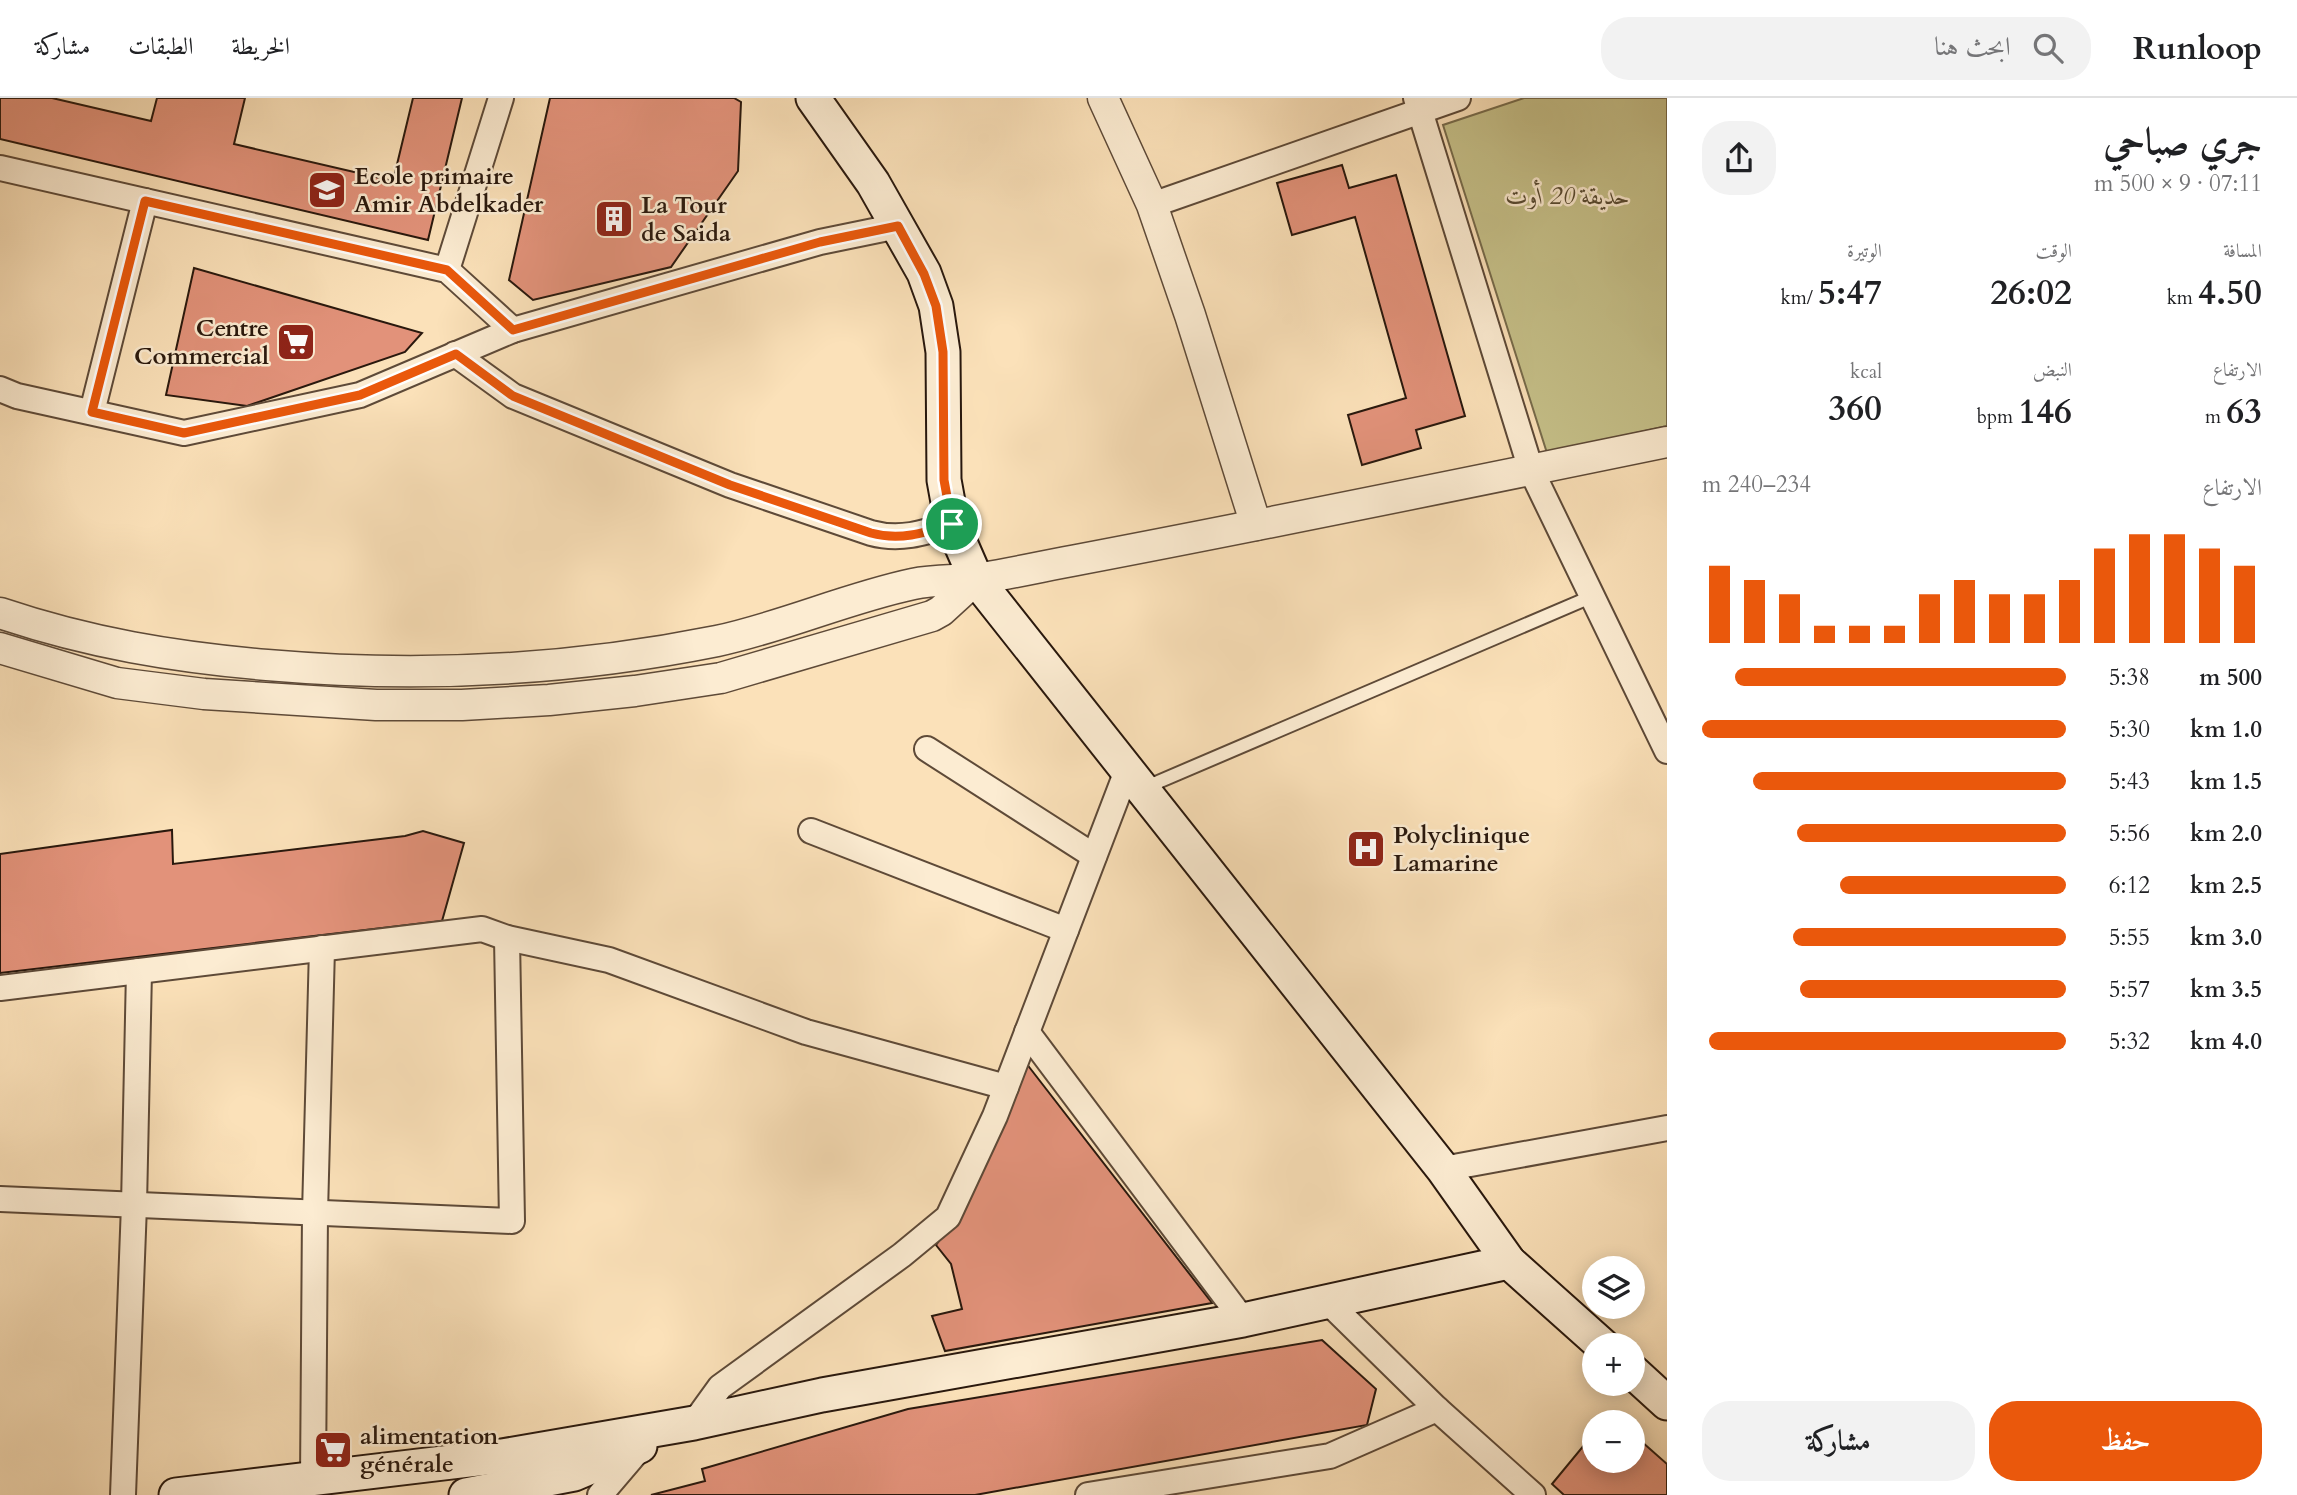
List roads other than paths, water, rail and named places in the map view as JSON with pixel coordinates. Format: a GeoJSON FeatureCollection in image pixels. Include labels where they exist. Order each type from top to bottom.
{"type":"FeatureCollection","features":[{"type":"Feature","properties":{"kind":"main road"},"geometry":{"type":"LineString","coordinates":[[813,98],[873,183],[924,274],[936,306],[943,352],[944,480],[952,524],[976,579],[1443,1169],[1509,1262],[1588,1333]]}},
{"type":"Feature","properties":{"kind":"main road"},"geometry":{"type":"LineString","coordinates":[[176,1495],[502,1457],[694,1423],[822,1395],[1243,1320],[1509,1262]]}},
{"type":"Feature","properties":{"kind":"main road"},"geometry":{"type":"LineString","coordinates":[[1645,1383],[1667,1402]]}},
{"type":"Feature","properties":{"kind":"main road"},"geometry":{"type":"LineString","coordinates":[[480,1494],[574,1474],[694,1423]]}},
{"type":"Feature","properties":{"kind":"street"},"geometry":{"type":"LineString","coordinates":[[447,270],[501,98]]}},
{"type":"Feature","properties":{"kind":"street"},"geometry":{"type":"LineString","coordinates":[[1102,98],[1152,205],[1190,315],[1256,525]]}},
{"type":"Feature","properties":{"kind":"street"},"geometry":{"type":"LineString","coordinates":[[1152,205],[1418,104],[1458,98]]}},
{"type":"Feature","properties":{"kind":"street"},"geometry":{"type":"LineString","coordinates":[[1418,104],[1531,470],[1667,751]]}},
{"type":"Feature","properties":{"kind":"street"},"geometry":{"type":"LineString","coordinates":[[0,168],[447,270],[513,330]]}},
{"type":"Feature","properties":{"kind":"street"},"geometry":{"type":"LineString","coordinates":[[92,412],[145,201]]}},
{"type":"Feature","properties":{"kind":"street"},"geometry":{"type":"LineString","coordinates":[[0,389],[17,396],[184,433],[360,395],[513,330],[820,242],[898,226]]}},
{"type":"Feature","properties":{"kind":"street"},"geometry":{"type":"LineString","coordinates":[[456,354],[513,396],[730,485],[878,535],[894,537],[918,534],[952,524]]}},
{"type":"Feature","properties":{"kind":"street"},"geometry":{"type":"LineString","coordinates":[[0,613],[37,626],[129,649],[231,662],[329,671],[427,673],[526,668],[624,657],[721,640],[914,583],[976,579],[1667,442]]}},
{"type":"Feature","properties":{"kind":"street"},"geometry":{"type":"LineString","coordinates":[[0,648],[117,683],[204,694],[376,705],[462,705],[549,700],[721,678],[932,616],[976,579]]}},
{"type":"Feature","properties":{"kind":"street"},"geometry":{"type":"LineString","coordinates":[[927,749],[1094,856]]}},
{"type":"Feature","properties":{"kind":"street"},"geometry":{"type":"LineString","coordinates":[[694,1423],[720,1387],[902,1255],[948,1217],[1006,1087],[1094,856],[1136,778]]}},
{"type":"Feature","properties":{"kind":"street"},"geometry":{"type":"LineString","coordinates":[[811,831],[1066,930]]}},
{"type":"Feature","properties":{"kind":"street"},"geometry":{"type":"LineString","coordinates":[[0,988],[482,929],[507,938],[609,960],[806,1032],[1006,1087]]}},
{"type":"Feature","properties":{"kind":"street"},"geometry":{"type":"LineString","coordinates":[[0,1199],[512,1221],[507,938]]}},
{"type":"Feature","properties":{"kind":"street"},"geometry":{"type":"LineString","coordinates":[[313,1479],[315,1213],[322,948]]}},
{"type":"Feature","properties":{"kind":"street"},"geometry":{"type":"LineString","coordinates":[[123,1495],[134,1205],[139,971]]}},
{"type":"Feature","properties":{"kind":"street"},"geometry":{"type":"LineString","coordinates":[[1027,1032],[1243,1320]]}},
{"type":"Feature","properties":{"kind":"street"},"geometry":{"type":"LineString","coordinates":[[1443,1169],[1667,1128]]}},
{"type":"Feature","properties":{"kind":"street"},"geometry":{"type":"LineString","coordinates":[[1328,1302],[1437,1409],[1533,1495]]}},
{"type":"Feature","properties":{"kind":"street"},"geometry":{"type":"LineString","coordinates":[[1088,1495],[1331,1456],[1437,1409]]}},
{"type":"Feature","properties":{"kind":"street"},"geometry":{"type":"LineString","coordinates":[[600,1495],[644,1444]]}},
{"type":"Feature","properties":{"kind":"lane"},"geometry":{"type":"LineString","coordinates":[[1136,778],[1593,596]]}},
{"type":"Feature","properties":{"kind":"place","name":"Ecole primaire Amir Abdelkader"},"geometry":{"type":"Point","coordinates":[327,190]}},
{"type":"Feature","properties":{"kind":"place","name":"La Tour de Saida"},"geometry":{"type":"Point","coordinates":[614,219]}},
{"type":"Feature","properties":{"kind":"place","name":"Centre Commercial"},"geometry":{"type":"Point","coordinates":[296,342]}},
{"type":"Feature","properties":{"kind":"place","name":"Polyclinique Lamarine"},"geometry":{"type":"Point","coordinates":[1366,849]}},
{"type":"Feature","properties":{"kind":"place","name":"alimentation générale"},"geometry":{"type":"Point","coordinates":[333,1450]}},
{"type":"Feature","properties":{"kind":"park label","name":"حديقة 20 أوت"},"geometry":{"type":"Point","coordinates":[1568,196]}}]}
